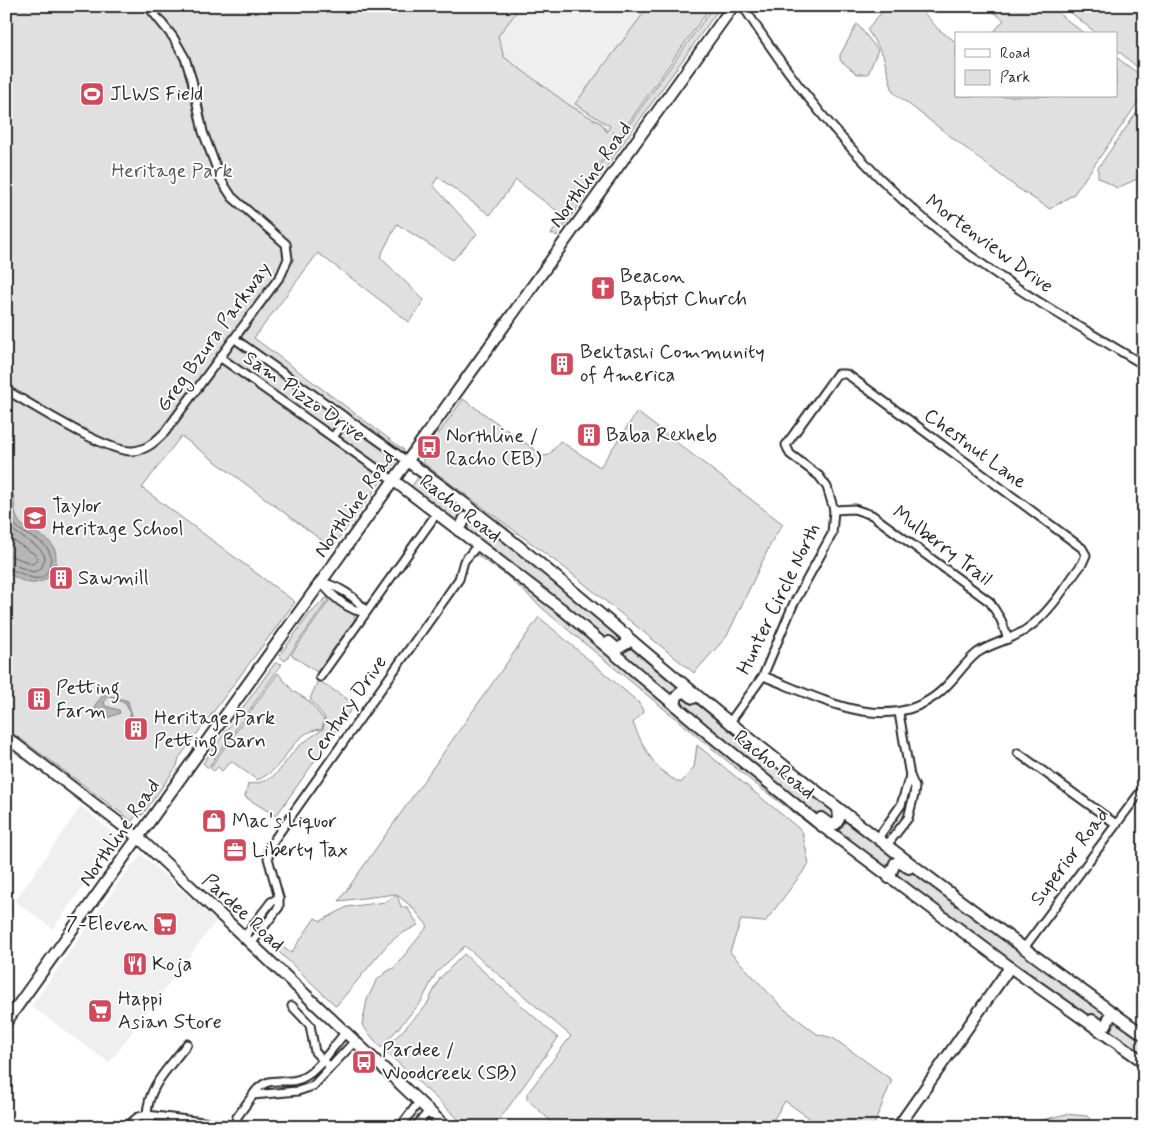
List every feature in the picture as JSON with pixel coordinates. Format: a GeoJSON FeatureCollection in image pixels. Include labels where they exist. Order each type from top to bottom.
{"type":"FeatureCollection","features":[{"type":"Feature","properties":{"kind":"street","name":"Greg Bzura Parkway"},"geometry":{"type":"LineString","coordinates":[[6,390],[50,416],[110,446],[133,451],[153,444],[235,339],[281,275],[288,259],[286,244],[237,203],[221,180],[203,132],[192,80],[185,58],[173,37],[148,6]]}},
{"type":"Feature","properties":{"kind":"street","name":"Northline Road"},"geometry":{"type":"LineString","coordinates":[[6,1022],[733,6]]}},
{"type":"Feature","properties":{"kind":"street","name":"Mortenview Drive"},"geometry":{"type":"LineString","coordinates":[[743,6],[783,66],[816,109],[859,158],[906,204],[956,245],[1002,278],[1144,365]]}},
{"type":"Feature","properties":{"kind":"street","name":"Sam Pizzo Drive"},"geometry":{"type":"LineString","coordinates":[[235,339],[407,461]]}},
{"type":"Feature","properties":{"kind":"street","name":"Sam Pizzo Drive"},"geometry":{"type":"LineString","coordinates":[[221,358],[394,480]]}},
{"type":"Feature","properties":{"kind":"street","name":"Hunter Circle North"},"geometry":{"type":"LineString","coordinates":[[730,722],[763,676],[793,605],[832,534],[834,510],[830,495],[819,476],[790,454],[786,445],[834,377],[842,373]]}},
{"type":"Feature","properties":{"kind":"street","name":"Chestnut Lane"},"geometry":{"type":"LineString","coordinates":[[842,373],[851,377],[1082,548],[1086,555],[1082,564],[1042,616],[1028,629],[1008,639]]}},
{"type":"Feature","properties":{"kind":"street"},"geometry":{"type":"LineString","coordinates":[[333,437],[347,418]]}},
{"type":"Feature","properties":{"kind":"street","name":"Racho Road"},"geometry":{"type":"LineString","coordinates":[[407,461],[536,560],[730,722],[838,808],[1024,948],[1144,1035]]}},
{"type":"Feature","properties":{"kind":"street","name":"Racho Road"},"geometry":{"type":"LineString","coordinates":[[394,480],[563,610],[768,783],[889,878],[1144,1062]]}},
{"type":"Feature","properties":{"kind":"street","name":"Mulberry Trail"},"geometry":{"type":"LineString","coordinates":[[834,510],[854,509],[872,515],[976,591],[995,610],[1008,639]]}},
{"type":"Feature","properties":{"kind":"street"},"geometry":{"type":"LineString","coordinates":[[320,677],[437,513]]}},
{"type":"Feature","properties":{"kind":"street"},"geometry":{"type":"LineString","coordinates":[[459,531],[465,518],[473,517],[503,540],[536,560]]}},
{"type":"Feature","properties":{"kind":"street","name":"Century Drive"},"geometry":{"type":"LineString","coordinates":[[247,941],[271,902],[279,898],[268,858],[269,847],[459,579],[464,561],[478,545]]}},
{"type":"Feature","properties":{"kind":"street"},"geometry":{"type":"LineString","coordinates":[[321,582],[328,592],[356,612],[366,612]]}},
{"type":"Feature","properties":{"kind":"street"},"geometry":{"type":"LineString","coordinates":[[563,610],[589,625],[617,649],[626,644],[626,634]]}},
{"type":"Feature","properties":{"kind":"street"},"geometry":{"type":"LineString","coordinates":[[763,676],[858,711],[899,713],[934,697],[972,657],[986,648],[1008,639]]}},
{"type":"Feature","properties":{"kind":"street"},"geometry":{"type":"LineString","coordinates":[[675,705],[677,696],[681,692],[687,693],[712,714],[745,734]]}},
{"type":"Feature","properties":{"kind":"street"},"geometry":{"type":"LineString","coordinates":[[882,842],[900,829],[912,809],[915,787],[910,776],[899,713]]}},
{"type":"Feature","properties":{"kind":"street","name":"Pardee Road"},"geometry":{"type":"LineString","coordinates":[[6,737],[139,838],[446,1127]]}},
{"type":"Feature","properties":{"kind":"street"},"geometry":{"type":"LineString","coordinates":[[1018,753],[1116,824]]}},
{"type":"Feature","properties":{"kind":"street"},"geometry":{"type":"LineString","coordinates":[[882,842],[901,805],[910,776]]}},
{"type":"Feature","properties":{"kind":"street"},"geometry":{"type":"LineString","coordinates":[[768,783],[799,801],[829,824],[836,824],[839,819],[838,808]]}},
{"type":"Feature","properties":{"kind":"street","name":"Superior Road"},"geometry":{"type":"LineString","coordinates":[[1024,948],[1144,787]]}},
{"type":"Feature","properties":{"kind":"street"},"geometry":{"type":"LineString","coordinates":[[901,805],[912,809]]}},
{"type":"Feature","properties":{"kind":"street"},"geometry":{"type":"LineString","coordinates":[[889,878],[891,868],[895,863],[899,862],[928,882],[959,899]]}},
{"type":"Feature","properties":{"kind":"street"},"geometry":{"type":"LineString","coordinates":[[898,1127],[1010,967]]}},
{"type":"Feature","properties":{"kind":"street"},"geometry":{"type":"LineString","coordinates":[[1034,984],[1071,1004],[1101,1025],[1108,1023],[1112,1012]]}},
{"type":"Feature","properties":{"kind":"street"},"geometry":{"type":"LineString","coordinates":[[292,1006],[310,1026],[313,1048],[330,1067]]}},
{"type":"Feature","properties":{"kind":"street"},"geometry":{"type":"LineString","coordinates":[[126,1127],[138,1117],[147,1115],[235,1126],[238,1115],[259,1086],[270,1081],[296,1080],[307,1075],[346,1032]]}},
{"type":"Feature","properties":{"kind":"street"},"geometry":{"type":"LineString","coordinates":[[253,1096],[298,1091],[313,1086],[355,1041]]}},
{"type":"Feature","properties":{"kind":"street"},"geometry":{"type":"LineString","coordinates":[[147,1115],[147,1101],[152,1089],[187,1044]]}},
{"type":"Feature","properties":{"kind":"street"},"geometry":{"type":"LineString","coordinates":[[296,1080],[298,1091]]}},
{"type":"Feature","properties":{"kind":"street"},"geometry":{"type":"LineString","coordinates":[[400,1127],[419,1102]]}},
{"type":"Feature","properties":{"kind":"street"},"geometry":{"type":"LineString","coordinates":[[415,1127],[429,1111]]}},
{"type":"Feature","properties":{"kind":"shaded area"},"geometry":{"type":"Polygon","coordinates":[[[429,6],[712,6],[614,144],[429,6]]]}},
{"type":"Feature","properties":{"kind":"shaded area"},"geometry":{"type":"Polygon","coordinates":[[[81,806],[118,837],[53,929],[15,901],[81,806]]]}},
{"type":"Feature","properties":{"kind":"shaded area"},"geometry":{"type":"Polygon","coordinates":[[[142,855],[216,921],[109,1063],[31,1006],[130,867],[142,855]]]}},
{"type":"Feature","properties":{"kind":"green space","name":"Heritage Park"},"geometry":{"type":"Polygon","coordinates":[[[6,6],[521,6],[498,36],[504,57],[569,105],[602,124],[607,132],[610,126],[575,104],[649,6],[711,6],[619,136],[613,132],[616,137],[612,142],[614,144],[561,214],[516,180],[490,215],[438,177],[433,185],[477,234],[453,260],[397,224],[380,257],[424,300],[409,322],[318,253],[254,338],[404,450],[332,548],[181,436],[142,488],[295,602],[179,758],[177,766],[143,814],[139,817],[152,795],[132,821],[6,728],[6,6]]]}},
{"type":"Feature","properties":{"kind":"green space"},"geometry":{"type":"Polygon","coordinates":[[[714,6],[721,6],[557,236],[551,234],[714,6]]]}},
{"type":"Feature","properties":{"kind":"green space"},"geometry":{"type":"Polygon","coordinates":[[[887,6],[918,6],[938,29],[955,41],[955,98],[1118,98],[1118,58],[1144,78],[1144,94],[1074,194],[1050,209],[1016,187],[893,92],[883,55],[867,29],[887,6]]]}},
{"type":"Feature","properties":{"kind":"green space"},"geometry":{"type":"Polygon","coordinates":[[[985,6],[1049,6],[1082,32],[994,32],[1004,20],[985,6]]]}},
{"type":"Feature","properties":{"kind":"green space"},"geometry":{"type":"Polygon","coordinates":[[[1063,6],[1144,6],[1144,73],[1118,51],[1118,32],[1095,32],[1063,6]]]}},
{"type":"Feature","properties":{"kind":"green space"},"geometry":{"type":"Polygon","coordinates":[[[857,24],[878,50],[868,74],[857,74],[840,60],[840,55],[857,24]]]}},
{"type":"Feature","properties":{"kind":"green space"},"geometry":{"type":"Polygon","coordinates":[[[1144,102],[1144,176],[1117,188],[1098,177],[1098,168],[1144,102]]]}},
{"type":"Feature","properties":{"kind":"green space"},"geometry":{"type":"Polygon","coordinates":[[[463,399],[544,456],[549,455],[560,441],[600,467],[637,412],[783,524],[773,539],[727,636],[694,673],[566,569],[423,463],[423,456],[463,399]]]}},
{"type":"Feature","properties":{"kind":"green space"},"geometry":{"type":"Polygon","coordinates":[[[419,476],[467,511],[467,513],[457,523],[411,487],[419,476]]]}},
{"type":"Feature","properties":{"kind":"green space"},"geometry":{"type":"Polygon","coordinates":[[[470,523],[479,524],[533,562],[620,635],[622,640],[619,643],[611,642],[472,535],[468,528],[470,523]]]}},
{"type":"Feature","properties":{"kind":"green space"},"geometry":{"type":"Polygon","coordinates":[[[482,552],[582,632],[751,775],[884,878],[886,882],[754,783],[550,615],[506,575],[475,554],[482,552]]]}},
{"type":"Feature","properties":{"kind":"green space"},"geometry":{"type":"Polygon","coordinates":[[[330,597],[285,661],[279,656],[308,616],[326,598],[330,597]]]}},
{"type":"Feature","properties":{"kind":"green space"},"geometry":{"type":"Polygon","coordinates":[[[331,598],[353,613],[355,619],[317,672],[291,655],[331,598]]]}},
{"type":"Feature","properties":{"kind":"green space"},"geometry":{"type":"Polygon","coordinates":[[[539,617],[638,702],[644,712],[633,723],[651,758],[664,772],[681,783],[694,767],[697,745],[802,831],[809,864],[765,922],[741,920],[730,952],[783,1008],[817,1034],[833,1038],[892,1080],[873,1127],[822,1127],[785,1101],[772,1122],[772,1127],[557,1127],[527,1099],[527,1094],[571,1036],[465,946],[436,973],[421,1002],[381,1048],[362,1025],[367,1000],[376,981],[394,968],[428,926],[412,907],[396,894],[339,901],[539,617]]]}},
{"type":"Feature","properties":{"kind":"green space"},"geometry":{"type":"Polygon","coordinates":[[[632,644],[681,686],[672,697],[622,655],[632,644]]]}},
{"type":"Feature","properties":{"kind":"green space"},"geometry":{"type":"Polygon","coordinates":[[[275,663],[282,664],[208,768],[203,763],[275,663]]]}},
{"type":"Feature","properties":{"kind":"green space"},"geometry":{"type":"Polygon","coordinates":[[[278,673],[293,691],[309,701],[324,720],[322,729],[311,731],[302,736],[276,767],[257,780],[231,761],[222,771],[218,767],[214,771],[210,768],[278,673]]]}},
{"type":"Feature","properties":{"kind":"green space"},"geometry":{"type":"Polygon","coordinates":[[[318,680],[355,704],[276,816],[245,797],[248,784],[258,783],[272,777],[297,748],[323,729],[325,718],[310,699],[318,680]]]}},
{"type":"Feature","properties":{"kind":"green space"},"geometry":{"type":"Polygon","coordinates":[[[686,698],[692,699],[830,808],[834,813],[834,818],[825,819],[770,780],[683,706],[682,701],[686,698]]]}},
{"type":"Feature","properties":{"kind":"green space"},"geometry":{"type":"Polygon","coordinates":[[[845,820],[894,857],[886,869],[835,830],[845,820]]]}},
{"type":"Feature","properties":{"kind":"green space"},"geometry":{"type":"Polygon","coordinates":[[[900,869],[906,869],[963,907],[1101,1009],[1105,1015],[1104,1019],[1095,1020],[1036,981],[898,876],[896,872],[900,869]]]}},
{"type":"Feature","properties":{"kind":"green space"},"geometry":{"type":"Polygon","coordinates":[[[397,895],[401,907],[407,907],[418,925],[399,935],[388,944],[336,1006],[262,936],[264,933],[291,953],[315,918],[321,921],[347,907],[385,902],[397,895]]]}},
{"type":"Feature","properties":{"kind":"green space"},"geometry":{"type":"Polygon","coordinates":[[[464,954],[558,1038],[494,1127],[467,1127],[384,1050],[426,1006],[440,978],[464,954]]]}},
{"type":"Feature","properties":{"kind":"green space"},"geometry":{"type":"Polygon","coordinates":[[[1115,1020],[1144,1040],[1144,1057],[1106,1030],[1115,1020]]]}},
{"type":"Feature","properties":{"kind":"green space"},"geometry":{"type":"Polygon","coordinates":[[[1066,1114],[1087,1116],[1097,1127],[1015,1127],[1066,1114]]]}},
{"type":"Feature","properties":{"kind":"water"},"geometry":{"type":"Polygon","coordinates":[[[6,481],[12,490],[18,520],[26,528],[47,539],[54,548],[56,554],[55,567],[43,581],[31,583],[18,579],[6,572],[6,481]]]}},
{"type":"Feature","properties":{"kind":"water"},"geometry":{"type":"Polygon","coordinates":[[[104,694],[128,701],[132,715],[131,718],[126,703],[109,697],[104,702],[105,706],[119,710],[120,713],[107,718],[96,716],[95,705],[104,694]]]}},
{"type":"Feature","properties":{"kind":"place","name":"JLWS Field"},"geometry":{"type":"Point","coordinates":[92,94]}},
{"type":"Feature","properties":{"kind":"place","name":"Beacon Baptist Church"},"geometry":{"type":"Point","coordinates":[603,288]}},
{"type":"Feature","properties":{"kind":"place","name":"Bektashi Community of America"},"geometry":{"type":"Point","coordinates":[562,364]}},
{"type":"Feature","properties":{"kind":"place","name":"Baba Rexheb"},"geometry":{"type":"Point","coordinates":[589,435]}},
{"type":"Feature","properties":{"kind":"place","name":"Northline / Racho (EB)"},"geometry":{"type":"Point","coordinates":[429,447]}},
{"type":"Feature","properties":{"kind":"place","name":"Taylor Heritage School"},"geometry":{"type":"Point","coordinates":[35,518]}},
{"type":"Feature","properties":{"kind":"place","name":"Sawmill"},"geometry":{"type":"Point","coordinates":[61,578]}},
{"type":"Feature","properties":{"kind":"place","name":"Petting Farm"},"geometry":{"type":"Point","coordinates":[39,699]}},
{"type":"Feature","properties":{"kind":"place","name":"Heritage Park Petting Barn"},"geometry":{"type":"Point","coordinates":[136,729]}},
{"type":"Feature","properties":{"kind":"place","name":"Mac's Liquor"},"geometry":{"type":"Point","coordinates":[214,821]}},
{"type":"Feature","properties":{"kind":"place","name":"Liberty Tax"},"geometry":{"type":"Point","coordinates":[235,850]}},
{"type":"Feature","properties":{"kind":"place","name":"7-Eleven"},"geometry":{"type":"Point","coordinates":[165,924]}},
{"type":"Feature","properties":{"kind":"place","name":"Koja"},"geometry":{"type":"Point","coordinates":[135,964]}},
{"type":"Feature","properties":{"kind":"place","name":"Happi Asian Store"},"geometry":{"type":"Point","coordinates":[100,1011]}},
{"type":"Feature","properties":{"kind":"place","name":"Pardee / Woodcreek (SB)"},"geometry":{"type":"Point","coordinates":[364,1062]}}]}
